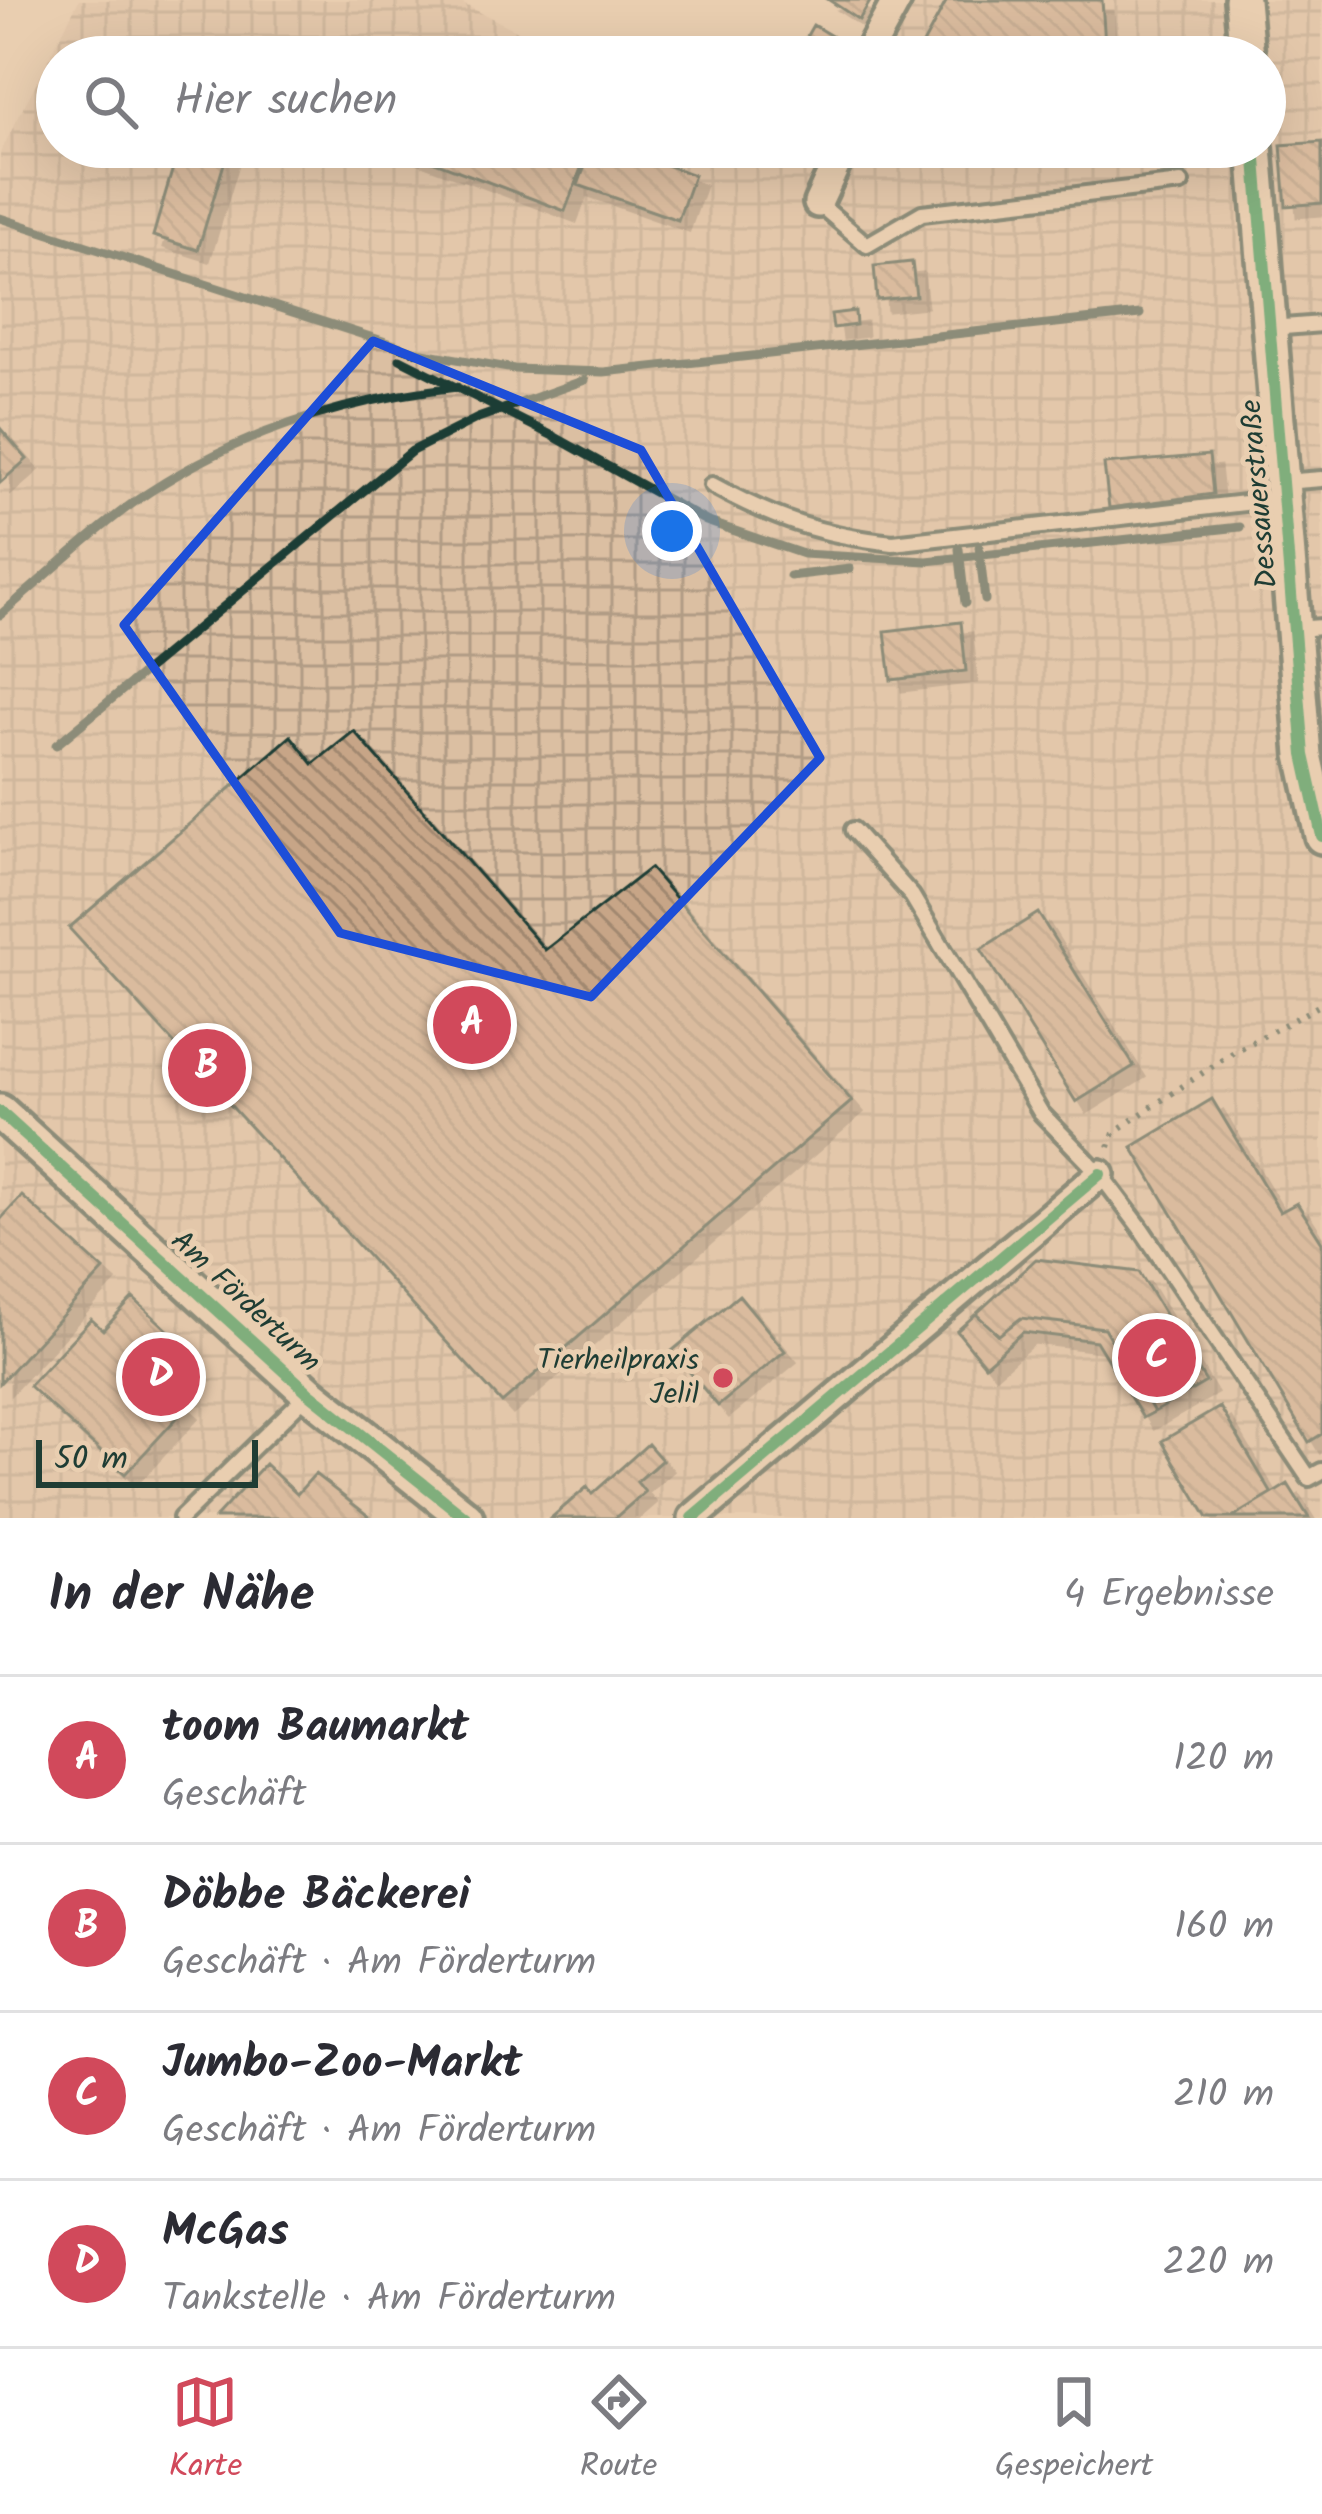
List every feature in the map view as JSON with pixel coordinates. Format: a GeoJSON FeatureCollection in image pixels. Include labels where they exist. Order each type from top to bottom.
{"type":"FeatureCollection","features":[{"type":"Feature","properties":{"kind":"street"},"geometry":{"type":"LineString","coordinates":[[877,36],[897,0]]}},
{"type":"Feature","properties":{"kind":"street"},"geometry":{"type":"LineString","coordinates":[[1242,0],[1245,36]]}},
{"type":"Feature","properties":{"kind":"street"},"geometry":{"type":"LineString","coordinates":[[818,203],[834,168]]}},
{"type":"Feature","properties":{"kind":"street","name":"Dessauerstraße"},"geometry":{"type":"LineString","coordinates":[[1257,168],[1284,490],[1308,628],[1304,755],[1322,836]]}},
{"type":"Feature","properties":{"kind":"street","name":"Am Förderturm"},"geometry":{"type":"LineString","coordinates":[[0,1112],[309,1393],[466,1518]]}},
{"type":"Feature","properties":{"kind":"street"},"geometry":{"type":"LineString","coordinates":[[693,1518],[1100,1174]]}},
{"type":"Feature","properties":{"kind":"lane"},"geometry":{"type":"LineString","coordinates":[[818,203],[867,245],[922,214],[1181,183]]}},
{"type":"Feature","properties":{"kind":"lane"},"geometry":{"type":"LineString","coordinates":[[1271,328],[1322,324]]}},
{"type":"Feature","properties":{"kind":"lane"},"geometry":{"type":"LineString","coordinates":[[712,485],[796,525],[835,537],[893,543],[1284,490],[1322,479]]}},
{"type":"Feature","properties":{"kind":"lane"},"geometry":{"type":"LineString","coordinates":[[853,830],[912,896],[1041,1113],[1100,1174],[1309,1478],[1322,1471]]}},
{"type":"Feature","properties":{"kind":"lane"},"geometry":{"type":"LineString","coordinates":[[181,1518],[309,1393]]}},
{"type":"Feature","properties":{"kind":"path"},"geometry":{"type":"LineString","coordinates":[[1100,1174],[1114,1132],[1234,1052],[1322,1004]]}},
{"type":"Feature","properties":{"kind":"highlighted area"},"geometry":{"type":"Polygon","coordinates":[[[373,341],[641,450],[820,758],[591,997],[340,933],[124,625],[373,341]]]}},
{"type":"Feature","properties":{"kind":"shaded area"},"geometry":{"type":"Polygon","coordinates":[[[79,0],[455,0],[528,36],[60,36],[79,0]]]}},
{"type":"Feature","properties":{"kind":"shaded area"},"geometry":{"type":"Polygon","coordinates":[[[878,0],[1322,0],[1322,1518],[0,1518],[0,153],[36,83],[36,168],[1286,168],[1286,36],[858,36],[878,0]]]}},
{"type":"Feature","properties":{"kind":"building"},"geometry":{"type":"Polygon","coordinates":[[[829,0],[871,0],[859,20],[829,0]]]}},
{"type":"Feature","properties":{"kind":"building"},"geometry":{"type":"Polygon","coordinates":[[[947,0],[1102,0],[1104,36],[927,36],[947,0]]]}},
{"type":"Feature","properties":{"kind":"building"},"geometry":{"type":"Polygon","coordinates":[[[813,25],[832,36],[807,36],[813,25]]]}},
{"type":"Feature","properties":{"kind":"building"},"geometry":{"type":"Polygon","coordinates":[[[1322,142],[1322,203],[1286,206],[1286,145],[1322,142]]]}},
{"type":"Feature","properties":{"kind":"building"},"geometry":{"type":"Polygon","coordinates":[[[173,168],[223,168],[198,250],[153,236],[173,168]]]}},
{"type":"Feature","properties":{"kind":"building"},"geometry":{"type":"Polygon","coordinates":[[[451,168],[581,168],[565,211],[451,168]]]}},
{"type":"Feature","properties":{"kind":"building"},"geometry":{"type":"Polygon","coordinates":[[[584,168],[674,168],[694,175],[678,220],[578,185],[584,168]]]}},
{"type":"Feature","properties":{"kind":"building"},"geometry":{"type":"Polygon","coordinates":[[[912,262],[916,296],[877,300],[874,266],[912,262]]]}},
{"type":"Feature","properties":{"kind":"building"},"geometry":{"type":"Polygon","coordinates":[[[855,311],[856,325],[833,328],[831,314],[855,311]]]}},
{"type":"Feature","properties":{"kind":"building"},"geometry":{"type":"Polygon","coordinates":[[[0,428],[27,459],[0,483],[0,428]]]}},
{"type":"Feature","properties":{"kind":"building"},"geometry":{"type":"Polygon","coordinates":[[[1209,455],[1213,494],[1109,508],[1104,464],[1209,455]]]}},
{"type":"Feature","properties":{"kind":"building"},"geometry":{"type":"Polygon","coordinates":[[[961,622],[966,671],[891,680],[885,631],[961,622]]]}},
{"type":"Feature","properties":{"kind":"building"},"geometry":{"type":"Polygon","coordinates":[[[354,731],[545,950],[650,868],[852,1101],[502,1403],[69,928],[291,736],[313,764],[354,731]]]}},
{"type":"Feature","properties":{"kind":"building"},"geometry":{"type":"Polygon","coordinates":[[[1038,913],[1134,1066],[1076,1102],[981,949],[1038,913]]]}},
{"type":"Feature","properties":{"kind":"building"},"geometry":{"type":"Polygon","coordinates":[[[1212,1099],[1280,1212],[1297,1203],[1322,1242],[1322,1434],[1309,1442],[1132,1147],[1212,1099]]]}},
{"type":"Feature","properties":{"kind":"building"},"geometry":{"type":"Polygon","coordinates":[[[22,1196],[104,1270],[0,1383],[0,1220],[22,1196]]]}},
{"type":"Feature","properties":{"kind":"building"},"geometry":{"type":"Polygon","coordinates":[[[1036,1259],[1139,1272],[1206,1382],[1154,1412],[1104,1328],[1021,1318],[999,1335],[976,1314],[1036,1259]]]}},
{"type":"Feature","properties":{"kind":"building","name":"Tierheilpraxis Jelil"},"geometry":{"type":"Polygon","coordinates":[[[739,1295],[785,1351],[718,1406],[672,1351],[739,1295]]]}},
{"type":"Feature","properties":{"kind":"building"},"geometry":{"type":"Polygon","coordinates":[[[133,1298],[170,1332],[151,1352],[190,1388],[179,1400],[187,1407],[125,1474],[29,1386],[91,1319],[103,1330],[133,1298]]]}},
{"type":"Feature","properties":{"kind":"building"},"geometry":{"type":"Polygon","coordinates":[[[976,1314],[999,1335],[1021,1318],[1104,1328],[1154,1412],[1143,1418],[1096,1341],[1023,1332],[985,1365],[957,1331],[976,1314]]]}},
{"type":"Feature","properties":{"kind":"building"},"geometry":{"type":"Polygon","coordinates":[[[1220,1407],[1272,1494],[1232,1518],[1208,1518],[1162,1441],[1220,1407]]]}},
{"type":"Feature","properties":{"kind":"building"},"geometry":{"type":"Polygon","coordinates":[[[648,1444],[662,1460],[637,1482],[645,1492],[615,1518],[551,1518],[587,1487],[592,1494],[648,1444]]]}},
{"type":"Feature","properties":{"kind":"building"},"geometry":{"type":"Polygon","coordinates":[[[265,1464],[297,1494],[315,1474],[371,1518],[215,1518],[265,1464]]]}},
{"type":"Feature","properties":{"kind":"building"},"geometry":{"type":"Polygon","coordinates":[[[1288,1484],[1309,1518],[1232,1518],[1272,1494],[1288,1484]]]}},
{"type":"Feature","properties":{"kind":"railway"},"geometry":{"type":"LineString","coordinates":[[0,218],[417,352],[514,369],[604,372],[1140,314]]}},
{"type":"Feature","properties":{"kind":"railway"},"geometry":{"type":"LineString","coordinates":[[400,359],[706,521],[803,554],[927,561],[1240,527]]}},
{"type":"Feature","properties":{"kind":"railway"},"geometry":{"type":"LineString","coordinates":[[56,745],[412,451],[478,418],[585,380]]}},
{"type":"Feature","properties":{"kind":"railway"},"geometry":{"type":"LineString","coordinates":[[0,615],[133,503],[208,458],[329,411],[457,387]]}},
{"type":"Feature","properties":{"kind":"railway"},"geometry":{"type":"LineString","coordinates":[[979,547],[985,600]]}},
{"type":"Feature","properties":{"kind":"railway"},"geometry":{"type":"LineString","coordinates":[[959,549],[965,603]]}},
{"type":"Feature","properties":{"kind":"railway"},"geometry":{"type":"LineString","coordinates":[[790,576],[850,569]]}},
{"type":"Feature","properties":{"kind":"cycle path"},"geometry":{"type":"LineString","coordinates":[[1257,168],[1304,755],[1322,836]]}},
{"type":"Feature","properties":{"kind":"cycle path"},"geometry":{"type":"LineString","coordinates":[[0,1112],[309,1393],[466,1518]]}},
{"type":"Feature","properties":{"kind":"cycle path"},"geometry":{"type":"LineString","coordinates":[[693,1518],[1100,1174]]}},
{"type":"Feature","properties":{"kind":"place","name":"toom Baumarkt"},"geometry":{"type":"Point","coordinates":[472,1025]}},
{"type":"Feature","properties":{"kind":"place","name":"Döbbe Bäckerei"},"geometry":{"type":"Point","coordinates":[207,1068]}},
{"type":"Feature","properties":{"kind":"place","name":"Jumbo-Zoo-Markt"},"geometry":{"type":"Point","coordinates":[1157,1358]}},
{"type":"Feature","properties":{"kind":"place","name":"McGas"},"geometry":{"type":"Point","coordinates":[161,1377]}},
{"type":"Feature","properties":{"kind":"place","name":"Tierheilpraxis Jelil"},"geometry":{"type":"Point","coordinates":[723,1378]}}]}
